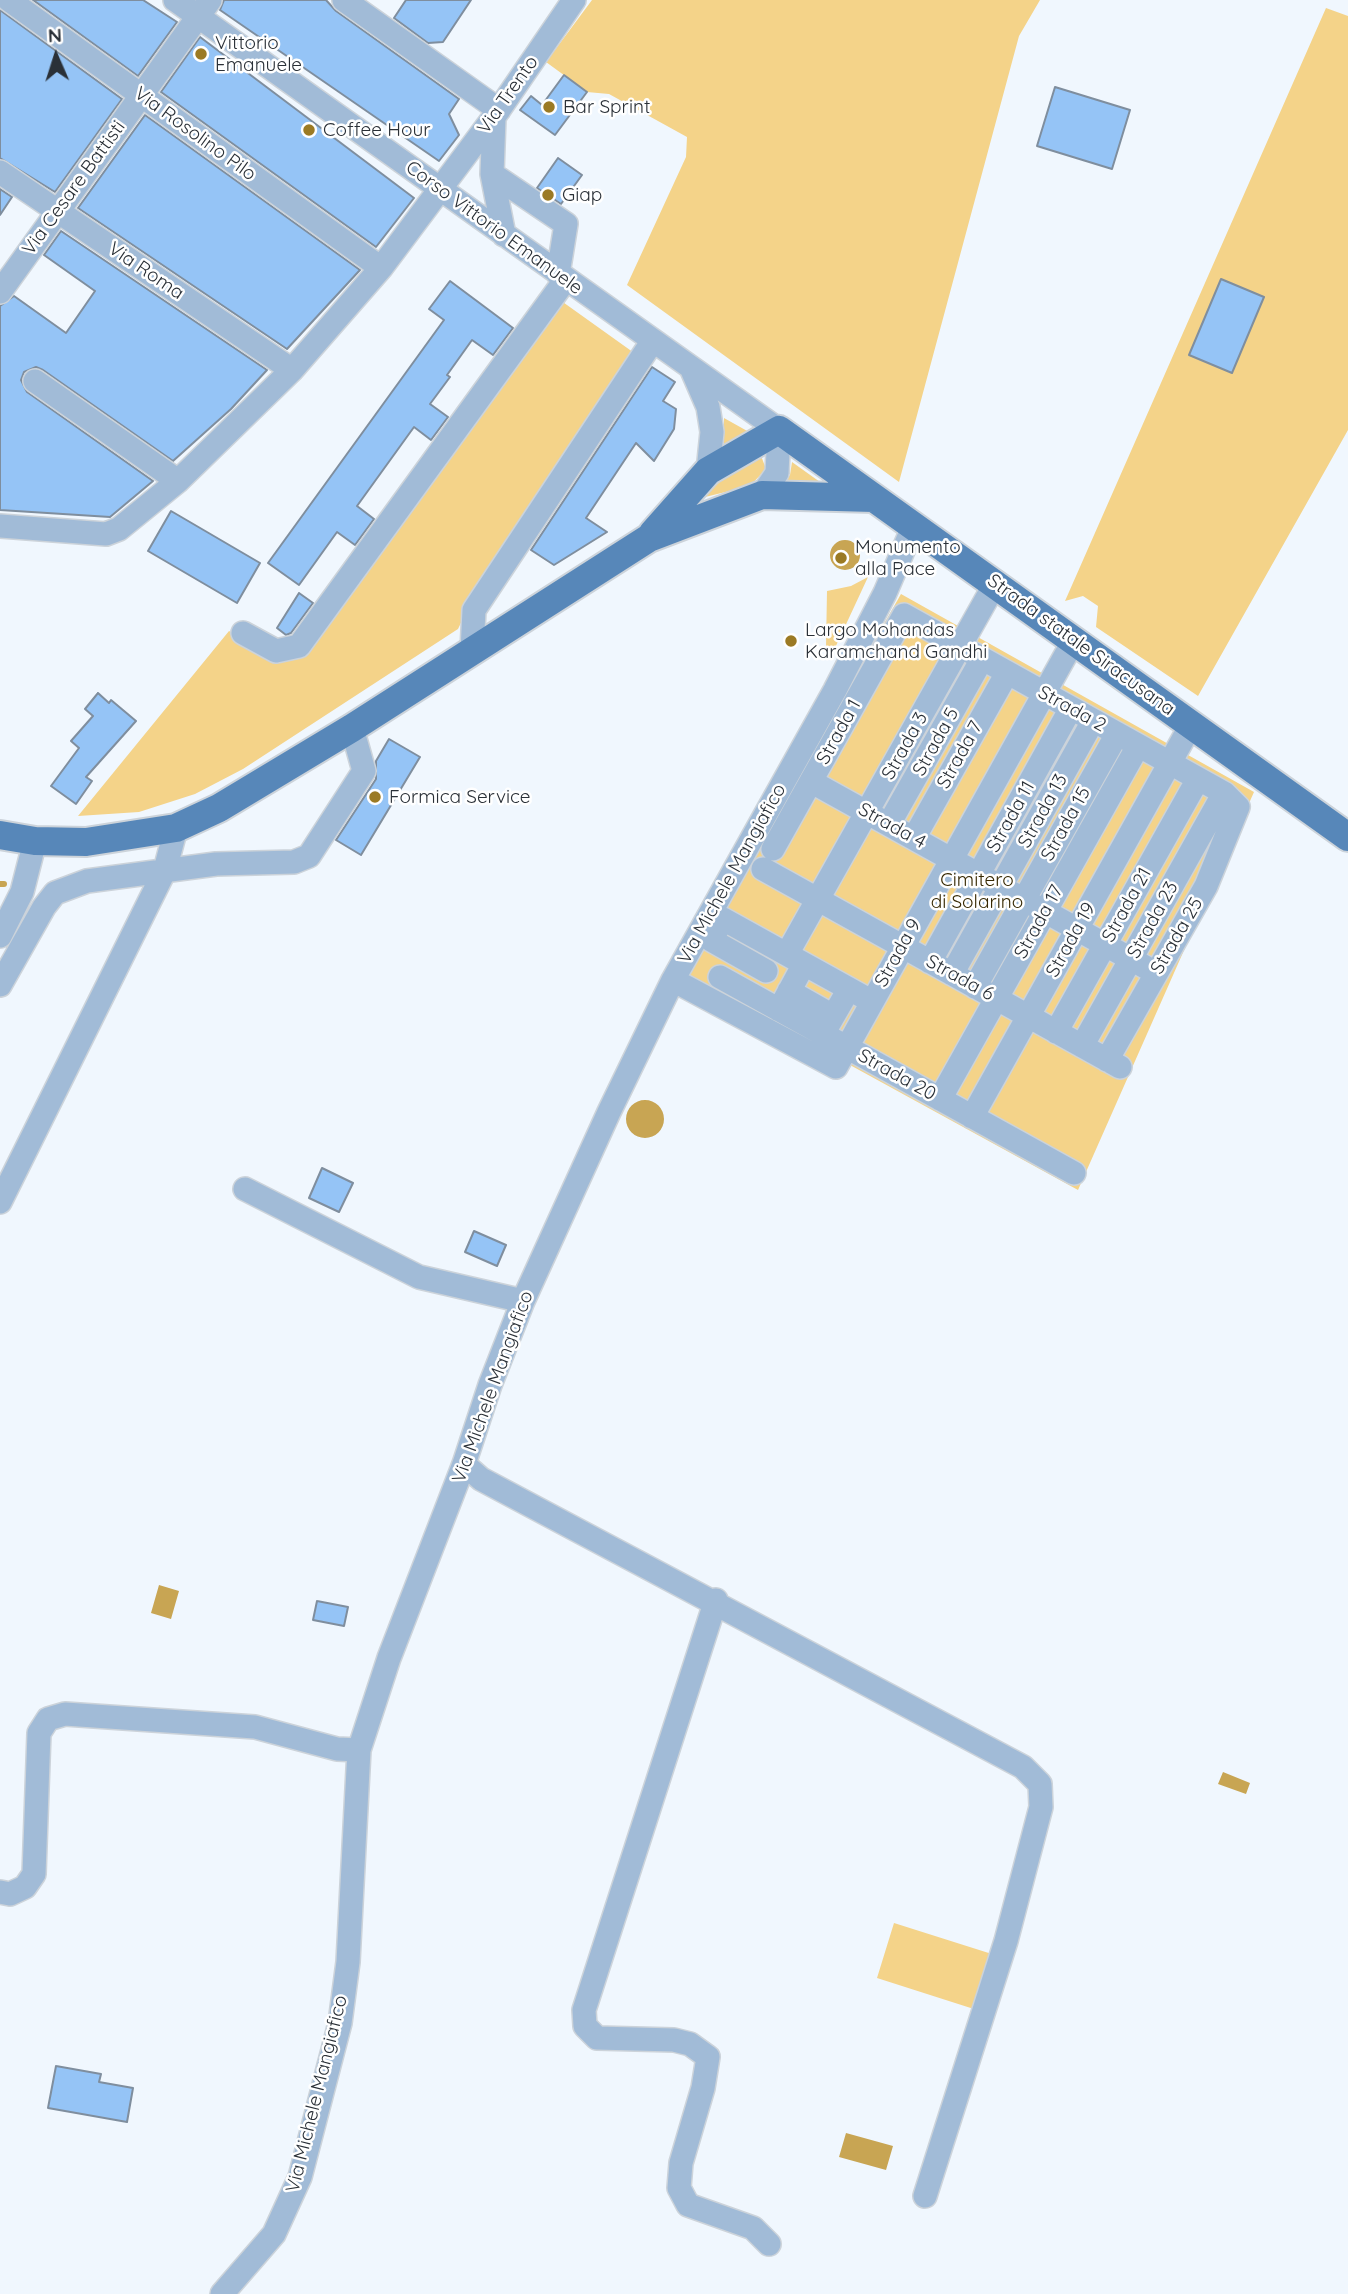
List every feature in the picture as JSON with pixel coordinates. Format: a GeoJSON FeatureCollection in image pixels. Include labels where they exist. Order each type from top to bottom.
{"type":"FeatureCollection","features":[{"type":"Feature","properties":{"kind":"main road"},"geometry":{"type":"LineString","coordinates":[[649,538],[708,471],[779,430]]}},
{"type":"Feature","properties":{"kind":"main road","name":"Strada statale Siracusana"},"geometry":{"type":"LineString","coordinates":[[779,430],[1348,837]]}},
{"type":"Feature","properties":{"kind":"main road"},"geometry":{"type":"LineString","coordinates":[[0,835],[35,841],[86,842],[176,828],[219,808],[352,728],[649,538],[762,495],[874,498]]}},
{"type":"Feature","properties":{"kind":"street","name":"Via Rosolino Pilo"},"geometry":{"type":"LineString","coordinates":[[9,0],[381,268]]}},
{"type":"Feature","properties":{"kind":"street","name":"Corso Vittorio Emanuele"},"geometry":{"type":"LineString","coordinates":[[175,0],[205,8],[440,189],[779,430]]}},
{"type":"Feature","properties":{"kind":"street"},"geometry":{"type":"LineString","coordinates":[[344,0],[496,113],[492,174],[503,234]]}},
{"type":"Feature","properties":{"kind":"street","name":"Via Trento"},"geometry":{"type":"LineString","coordinates":[[0,526],[106,534],[119,529],[178,481],[292,370],[381,268],[496,113],[574,0]]}},
{"type":"Feature","properties":{"kind":"street","name":"Via Cesare Battisti"},"geometry":{"type":"LineString","coordinates":[[0,292],[205,8]]}},
{"type":"Feature","properties":{"kind":"street","name":"Via Roma"},"geometry":{"type":"LineString","coordinates":[[0,172],[292,370]]}},
{"type":"Feature","properties":{"kind":"street"},"geometry":{"type":"LineString","coordinates":[[243,633],[275,651],[299,646],[562,277],[566,224],[492,174]]}},
{"type":"Feature","properties":{"kind":"street"},"geometry":{"type":"LineString","coordinates":[[472,651],[474,610],[652,342]]}},
{"type":"Feature","properties":{"kind":"street"},"geometry":{"type":"LineString","coordinates":[[692,370],[708,408],[712,432],[708,471]]}},
{"type":"Feature","properties":{"kind":"street"},"geometry":{"type":"LineString","coordinates":[[35,381],[178,481]]}},
{"type":"Feature","properties":{"kind":"street"},"geometry":{"type":"LineString","coordinates":[[762,495],[777,473],[779,430]]}},
{"type":"Feature","properties":{"kind":"street","name":"Via Michele Mangiafico"},"geometry":{"type":"LineString","coordinates":[[222,2294],[274,2234],[299,2176],[340,2023],[348,1962],[359,1750],[389,1658],[464,1465],[490,1385],[523,1301],[608,1112],[674,980],[835,690],[885,593],[914,525]]}},
{"type":"Feature","properties":{"kind":"street","name":"Strada 3"},"geometry":{"type":"LineString","coordinates":[[720,977],[753,995],[785,972],[818,900],[995,584]]}},
{"type":"Feature","properties":{"kind":"street","name":"Strada 2"},"geometry":{"type":"LineString","coordinates":[[904,615],[1170,763],[1231,800]]}},
{"type":"Feature","properties":{"kind":"street","name":"Strada 1"},"geometry":{"type":"LineString","coordinates":[[768,859],[904,615]]}},
{"type":"Feature","properties":{"kind":"street","name":"Strada 9"},"geometry":{"type":"LineString","coordinates":[[841,1057],[1074,640]]}},
{"type":"Feature","properties":{"kind":"street","name":"Strada 5"},"geometry":{"type":"LineString","coordinates":[[889,824],[982,659]]}},
{"type":"Feature","properties":{"kind":"street","name":"Strada 7"},"geometry":{"type":"LineString","coordinates":[[914,838],[1007,673]]}},
{"type":"Feature","properties":{"kind":"street","name":"Strada 11"},"geometry":{"type":"LineString","coordinates":[[930,962],[1071,708]]}},
{"type":"Feature","properties":{"kind":"street","name":"Strada 13"},"geometry":{"type":"LineString","coordinates":[[951,974],[1093,721]]}},
{"type":"Feature","properties":{"kind":"street","name":"Strada 19"},"geometry":{"type":"LineString","coordinates":[[972,1117],[1191,725]]}},
{"type":"Feature","properties":{"kind":"street"},"geometry":{"type":"LineString","coordinates":[[0,985],[44,907],[55,893],[87,881],[248,862],[294,862],[309,856],[363,771],[352,728]]}},
{"type":"Feature","properties":{"kind":"street","name":"Strada 15"},"geometry":{"type":"LineString","coordinates":[[975,987],[1116,734]]}},
{"type":"Feature","properties":{"kind":"street","name":"Strada 17"},"geometry":{"type":"LineString","coordinates":[[940,1099],[1138,746]]}},
{"type":"Feature","properties":{"kind":"street","name":"Strada 21"},"geometry":{"type":"LineString","coordinates":[[1056,1032],[1198,779]]}},
{"type":"Feature","properties":{"kind":"street","name":"Strada 4"},"geometry":{"type":"LineString","coordinates":[[812,782],[1156,972]]}},
{"type":"Feature","properties":{"kind":"street","name":"Strada 23"},"geometry":{"type":"LineString","coordinates":[[1082,1046],[1131,959],[1231,800]]}},
{"type":"Feature","properties":{"kind":"street","name":"Strada 25"},"geometry":{"type":"LineString","coordinates":[[1113,1064],[1156,972],[1206,886],[1231,800]]}},
{"type":"Feature","properties":{"kind":"street"},"geometry":{"type":"LineString","coordinates":[[0,1202],[165,870],[176,828]]}},
{"type":"Feature","properties":{"kind":"street"},"geometry":{"type":"LineString","coordinates":[[0,936],[22,892],[35,841]]}},
{"type":"Feature","properties":{"kind":"street","name":"Strada 6"},"geometry":{"type":"LineString","coordinates":[[768,859],[818,900],[1113,1064]]}},
{"type":"Feature","properties":{"kind":"street"},"geometry":{"type":"LineString","coordinates":[[717,929],[837,1009],[871,1001]]}},
{"type":"Feature","properties":{"kind":"street","name":"Strada 20"},"geometry":{"type":"LineString","coordinates":[[785,972],[837,1009],[841,1057],[940,1099],[1074,1173]]}},
{"type":"Feature","properties":{"kind":"street"},"geometry":{"type":"LineString","coordinates":[[674,980],[841,1057]]}},
{"type":"Feature","properties":{"kind":"street"},"geometry":{"type":"LineString","coordinates":[[245,1189],[419,1277],[523,1301]]}},
{"type":"Feature","properties":{"kind":"street"},"geometry":{"type":"LineString","coordinates":[[464,1465],[481,1479],[716,1600],[1023,1767],[1040,1784],[1041,1807],[1006,1941],[925,2196]]}},
{"type":"Feature","properties":{"kind":"street"},"geometry":{"type":"LineString","coordinates":[[716,1600],[584,2010],[585,2026],[597,2038],[674,2040],[690,2044],[708,2057],[703,2088],[681,2163],[680,2188],[688,2205],[753,2228],[769,2244]]}},
{"type":"Feature","properties":{"kind":"street"},"geometry":{"type":"LineString","coordinates":[[0,1892],[10,1894],[25,1887],[34,1874],[39,1733],[48,1719],[65,1714],[255,1727],[337,1749],[359,1750]]}},
{"type":"Feature","properties":{"kind":"green space"},"geometry":{"type":"Polygon","coordinates":[[[592,0],[1040,0],[1019,36],[899,482],[627,285],[686,157],[687,137],[609,94],[587,92],[546,62],[592,0]]]}},
{"type":"Feature","properties":{"kind":"green space"},"geometry":{"type":"Polygon","coordinates":[[[1326,8],[1348,16],[1348,430],[1198,696],[1096,627],[1098,606],[1083,596],[1065,601],[1326,8]]]}},
{"type":"Feature","properties":{"kind":"green space"},"geometry":{"type":"Polygon","coordinates":[[[560,300],[637,355],[468,608],[458,629],[243,769],[195,794],[139,812],[78,816],[229,631],[283,658],[560,300]]]}},
{"type":"Feature","properties":{"kind":"green space"},"geometry":{"type":"Polygon","coordinates":[[[724,418],[749,432],[724,450],[724,418]]]}},
{"type":"Feature","properties":{"kind":"green space"},"geometry":{"type":"Polygon","coordinates":[[[760,453],[766,469],[750,486],[701,498],[751,455],[760,453]]]}},
{"type":"Feature","properties":{"kind":"green space"},"geometry":{"type":"Polygon","coordinates":[[[792,462],[820,482],[783,481],[790,475],[792,462]]]}},
{"type":"Feature","properties":{"kind":"green space"},"geometry":{"type":"Polygon","coordinates":[[[868,577],[835,648],[826,647],[827,591],[851,586],[868,577]]]}},
{"type":"Feature","properties":{"kind":"green space","name":"Cimitero di Solarino"},"geometry":{"type":"Polygon","coordinates":[[[901,594],[1254,792],[1078,1190],[684,974],[901,594]]]}},
{"type":"Feature","properties":{"kind":"green space"},"geometry":{"type":"Polygon","coordinates":[[[894,1923],[995,1955],[977,2010],[877,1978],[894,1923]]]}},
{"type":"Feature","properties":{"kind":"shaded area"},"geometry":{"type":"Polygon","coordinates":[[[845,540],[856,544],[860,555],[856,566],[845,570],[834,566],[830,555],[834,544],[845,540]]]}},
{"type":"Feature","properties":{"kind":"shaded area"},"geometry":{"type":"Polygon","coordinates":[[[645,1100],[658,1106],[664,1119],[658,1132],[645,1138],[632,1132],[626,1119],[632,1106],[645,1100]]]}},
{"type":"Feature","properties":{"kind":"shaded area"},"geometry":{"type":"Polygon","coordinates":[[[159,1585],[179,1591],[171,1619],[151,1613],[159,1585]]]}},
{"type":"Feature","properties":{"kind":"shaded area"},"geometry":{"type":"Polygon","coordinates":[[[1223,1772],[1250,1783],[1246,1794],[1218,1784],[1223,1772]]]}},
{"type":"Feature","properties":{"kind":"shaded area"},"geometry":{"type":"Polygon","coordinates":[[[846,2133],[893,2146],[886,2170],[839,2157],[846,2133]]]}},
{"type":"Feature","properties":{"kind":"building"},"geometry":{"type":"Polygon","coordinates":[[[33,0],[143,0],[177,22],[138,76],[33,0]]]}},
{"type":"Feature","properties":{"kind":"building"},"geometry":{"type":"Polygon","coordinates":[[[224,0],[326,0],[336,11],[459,99],[449,114],[459,135],[439,161],[220,10],[224,0]]]}},
{"type":"Feature","properties":{"kind":"building"},"geometry":{"type":"Polygon","coordinates":[[[406,0],[471,0],[443,42],[428,43],[394,18],[406,0]]]}},
{"type":"Feature","properties":{"kind":"building"},"geometry":{"type":"Polygon","coordinates":[[[0,10],[122,99],[55,192],[0,158],[0,10]]]}},
{"type":"Feature","properties":{"kind":"building"},"geometry":{"type":"Polygon","coordinates":[[[200,37],[414,198],[376,247],[161,92],[200,37]]]}},
{"type":"Feature","properties":{"kind":"building","name":"Bar Sprint"},"geometry":{"type":"Polygon","coordinates":[[[564,75],[587,92],[555,135],[520,110],[531,96],[542,105],[564,75]]]}},
{"type":"Feature","properties":{"kind":"building"},"geometry":{"type":"Polygon","coordinates":[[[1055,87],[1130,110],[1112,169],[1037,146],[1055,87]]]}},
{"type":"Feature","properties":{"kind":"building"},"geometry":{"type":"Polygon","coordinates":[[[145,115],[360,270],[287,349],[78,208],[145,115]]]}},
{"type":"Feature","properties":{"kind":"building"},"geometry":{"type":"Polygon","coordinates":[[[558,158],[582,175],[561,204],[537,188],[558,158]]]}},
{"type":"Feature","properties":{"kind":"building"},"geometry":{"type":"Polygon","coordinates":[[[0,189],[12,197],[0,215],[0,189]]]}},
{"type":"Feature","properties":{"kind":"building"},"geometry":{"type":"Polygon","coordinates":[[[61,231],[267,370],[231,409],[173,461],[43,370],[36,367],[24,372],[21,380],[27,392],[153,481],[110,517],[0,510],[0,306],[14,296],[66,333],[95,291],[44,255],[61,231]]]}},
{"type":"Feature","properties":{"kind":"building"},"geometry":{"type":"Polygon","coordinates":[[[1221,279],[1264,297],[1232,373],[1189,355],[1221,279]]]}},
{"type":"Feature","properties":{"kind":"building"},"geometry":{"type":"Polygon","coordinates":[[[450,281],[513,328],[493,355],[472,340],[430,404],[448,417],[431,440],[414,427],[357,506],[374,519],[355,545],[337,532],[299,585],[268,563],[444,320],[429,309],[450,281]]]}},
{"type":"Feature","properties":{"kind":"building"},"geometry":{"type":"Polygon","coordinates":[[[652,367],[675,382],[663,401],[676,409],[674,429],[654,461],[636,443],[586,518],[607,532],[554,565],[531,550],[652,367]]]}},
{"type":"Feature","properties":{"kind":"building"},"geometry":{"type":"Polygon","coordinates":[[[171,511],[260,563],[237,603],[148,551],[171,511]]]}},
{"type":"Feature","properties":{"kind":"building"},"geometry":{"type":"Polygon","coordinates":[[[299,593],[313,603],[291,633],[286,635],[277,628],[299,593]]]}},
{"type":"Feature","properties":{"kind":"building"},"geometry":{"type":"Polygon","coordinates":[[[98,693],[136,721],[86,777],[92,781],[76,804],[51,786],[79,748],[71,741],[93,716],[85,709],[98,693]]]}},
{"type":"Feature","properties":{"kind":"building","name":"Formica Service"},"geometry":{"type":"Polygon","coordinates":[[[389,739],[420,757],[361,855],[336,840],[376,779],[376,761],[389,739]]]}},
{"type":"Feature","properties":{"kind":"building"},"geometry":{"type":"Polygon","coordinates":[[[322,1168],[353,1183],[339,1212],[309,1198],[322,1168]]]}},
{"type":"Feature","properties":{"kind":"building"},"geometry":{"type":"Polygon","coordinates":[[[474,1231],[506,1245],[497,1266],[465,1252],[474,1231]]]}},
{"type":"Feature","properties":{"kind":"building"},"geometry":{"type":"Polygon","coordinates":[[[317,1601],[348,1607],[344,1626],[313,1620],[317,1601]]]}},
{"type":"Feature","properties":{"kind":"building"},"geometry":{"type":"Polygon","coordinates":[[[56,2066],[101,2074],[99,2082],[133,2088],[127,2122],[48,2108],[56,2066]]]}},
{"type":"Feature","properties":{"kind":"place","name":"Vittorio Emanuele"},"geometry":{"type":"Point","coordinates":[201,54]}},
{"type":"Feature","properties":{"kind":"place","name":"Bar Sprint"},"geometry":{"type":"Point","coordinates":[549,107]}},
{"type":"Feature","properties":{"kind":"place","name":"Coffee Hour"},"geometry":{"type":"Point","coordinates":[309,130]}},
{"type":"Feature","properties":{"kind":"place","name":"Giap"},"geometry":{"type":"Point","coordinates":[548,195]}},
{"type":"Feature","properties":{"kind":"place","name":"Monumento alla Pace"},"geometry":{"type":"Point","coordinates":[841,558]}},
{"type":"Feature","properties":{"kind":"place","name":"Largo Mohandas Karamchand Gandhi"},"geometry":{"type":"Point","coordinates":[791,641]}},
{"type":"Feature","properties":{"kind":"place","name":"Formica Service"},"geometry":{"type":"Point","coordinates":[375,797]}}]}
